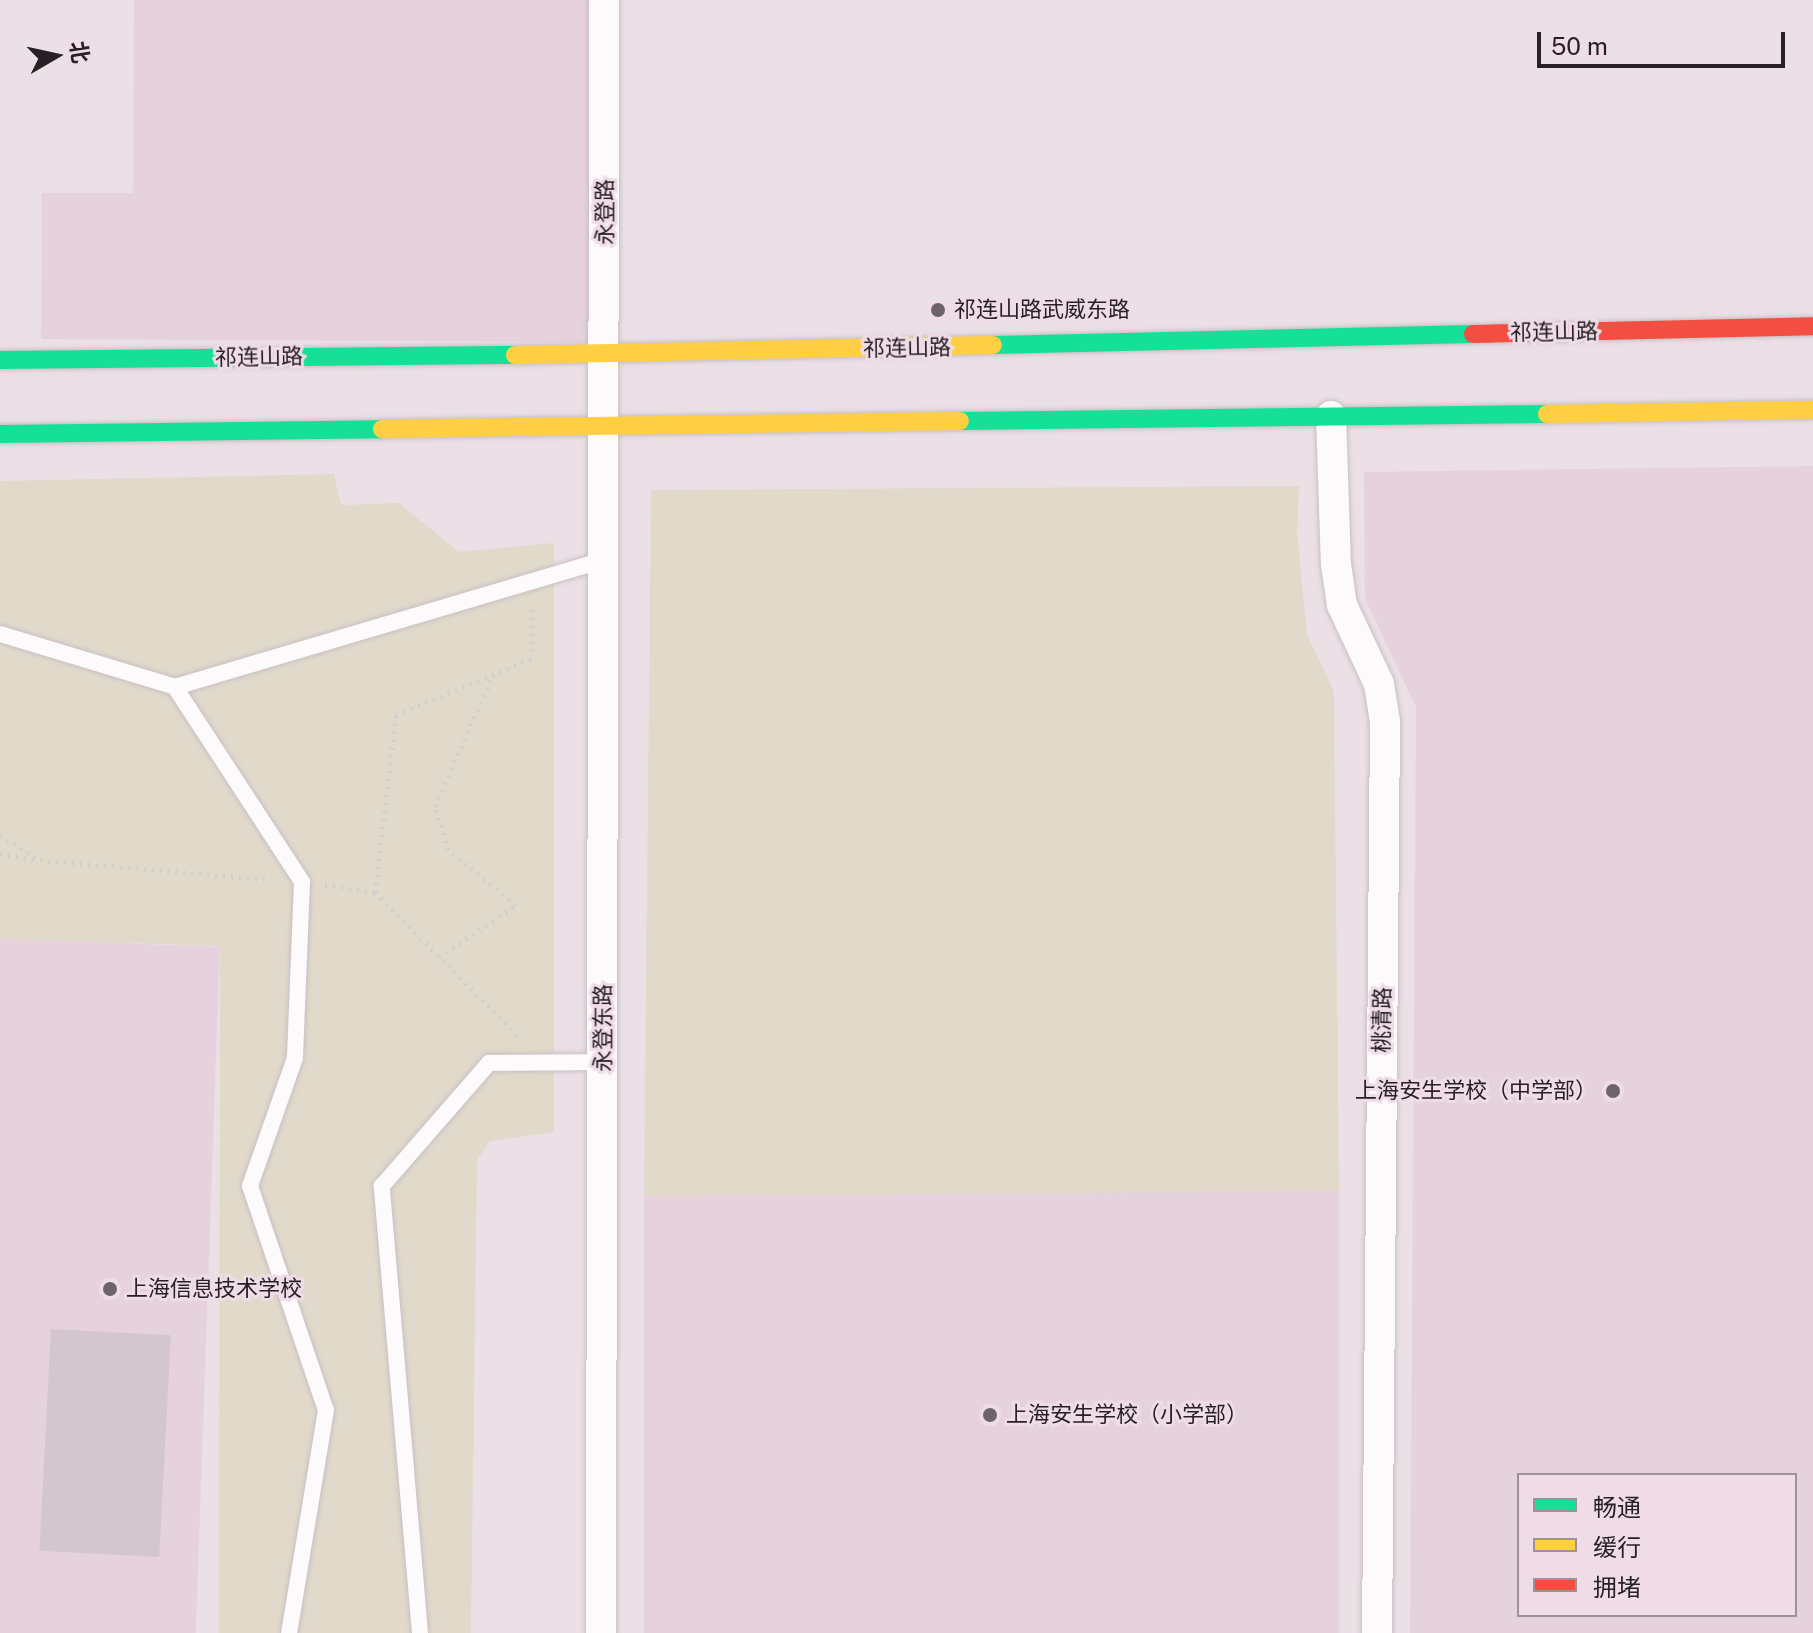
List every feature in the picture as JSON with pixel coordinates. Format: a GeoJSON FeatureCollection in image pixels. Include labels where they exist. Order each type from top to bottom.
{"type":"FeatureCollection","features":[{"type":"Feature","properties":{"kind":"main road","name":"祁连山路"},"geometry":{"type":"LineString","coordinates":[[0,360],[605,354],[1813,326]]}},
{"type":"Feature","properties":{"kind":"main road"},"geometry":{"type":"LineString","coordinates":[[0,434],[1813,410]]}},
{"type":"Feature","properties":{"kind":"street","name":"永登路"},"geometry":{"type":"LineString","coordinates":[[604,0],[605,424]]}},
{"type":"Feature","properties":{"kind":"street","name":"桃清路"},"geometry":{"type":"LineString","coordinates":[[1331,416],[1336,564],[1342,605],[1379,684],[1385,722],[1377,1633]]}},
{"type":"Feature","properties":{"kind":"street","name":"永登东路"},"geometry":{"type":"LineString","coordinates":[[601,1633],[605,424]]}},
{"type":"Feature","properties":{"kind":"lane"},"geometry":{"type":"LineString","coordinates":[[0,634],[175,687],[604,560]]}},
{"type":"Feature","properties":{"kind":"lane"},"geometry":{"type":"LineString","coordinates":[[175,687],[302,882],[295,1058],[250,1186],[326,1410],[289,1633]]}},
{"type":"Feature","properties":{"kind":"lane"},"geometry":{"type":"LineString","coordinates":[[420,1633],[382,1186],[489,1063],[603,1062]]}},
{"type":"Feature","properties":{"kind":"path"},"geometry":{"type":"LineString","coordinates":[[375,892],[396,715],[531,659],[533,582]]}},
{"type":"Feature","properties":{"kind":"path"},"geometry":{"type":"LineString","coordinates":[[439,957],[516,905],[448,850],[435,806],[494,674]]}},
{"type":"Feature","properties":{"kind":"path"},"geometry":{"type":"LineString","coordinates":[[0,835],[40,860]]}},
{"type":"Feature","properties":{"kind":"path"},"geometry":{"type":"LineString","coordinates":[[0,854],[302,882],[375,892],[544,1062]]}},
{"type":"Feature","properties":{"kind":"shaded area"},"geometry":{"type":"Polygon","coordinates":[[[134,0],[590,0],[590,342],[41,339],[42,193],[133,193],[134,0]]]}},
{"type":"Feature","properties":{"kind":"shaded area","name":"上海安生学校（中学部）"},"geometry":{"type":"Polygon","coordinates":[[[1813,466],[1813,1633],[1410,1633],[1416,707],[1365,599],[1364,472],[1813,466]]]}},
{"type":"Feature","properties":{"kind":"shaded area"},"geometry":{"type":"Polygon","coordinates":[[[334,474],[341,505],[399,503],[459,552],[554,543],[554,1132],[490,1141],[477,1160],[471,1633],[219,1633],[220,946],[0,939],[0,481],[334,474]]]}},
{"type":"Feature","properties":{"kind":"shaded area"},"geometry":{"type":"Polygon","coordinates":[[[1299,486],[1297,531],[1307,635],[1334,691],[1339,1191],[644,1196],[651,490],[1299,486]]]}},
{"type":"Feature","properties":{"kind":"shaded area","name":"上海信息技术学校"},"geometry":{"type":"Polygon","coordinates":[[[0,939],[220,947],[196,1633],[0,1633],[0,939]]]}},
{"type":"Feature","properties":{"kind":"shaded area","name":"上海安生学校（小学部）"},"geometry":{"type":"Polygon","coordinates":[[[644,1191],[1339,1191],[1339,1633],[644,1633],[644,1191]]]}},
{"type":"Feature","properties":{"kind":"building"},"geometry":{"type":"Polygon","coordinates":[[[51,1329],[171,1335],[159,1557],[39,1551],[51,1329]]]}},
{"type":"Feature","properties":{"kind":"traffic: fast"},"geometry":{"type":"LineString","coordinates":[[993,345],[1473,334]]}},
{"type":"Feature","properties":{"kind":"traffic: fast"},"geometry":{"type":"LineString","coordinates":[[0,360],[515,355]]}},
{"type":"Feature","properties":{"kind":"traffic: fast"},"geometry":{"type":"LineString","coordinates":[[960,421],[1547,414]]}},
{"type":"Feature","properties":{"kind":"traffic: fast"},"geometry":{"type":"LineString","coordinates":[[0,434],[382,429]]}},
{"type":"Feature","properties":{"kind":"traffic: slow"},"geometry":{"type":"LineString","coordinates":[[515,355],[993,345]]}},
{"type":"Feature","properties":{"kind":"traffic: slow"},"geometry":{"type":"LineString","coordinates":[[1547,414],[1813,410]]}},
{"type":"Feature","properties":{"kind":"traffic: slow"},"geometry":{"type":"LineString","coordinates":[[382,429],[960,421]]}},
{"type":"Feature","properties":{"kind":"traffic: jam"},"geometry":{"type":"LineString","coordinates":[[1473,334],[1813,326]]}},
{"type":"Feature","properties":{"kind":"place","name":"祁连山路武威东路"},"geometry":{"type":"Point","coordinates":[938,310]}},
{"type":"Feature","properties":{"kind":"place","name":"上海安生学校（中学部）"},"geometry":{"type":"Point","coordinates":[1613,1091]}},
{"type":"Feature","properties":{"kind":"place","name":"上海信息技术学校"},"geometry":{"type":"Point","coordinates":[110,1289]}},
{"type":"Feature","properties":{"kind":"place","name":"上海安生学校（小学部）"},"geometry":{"type":"Point","coordinates":[990,1415]}}]}
